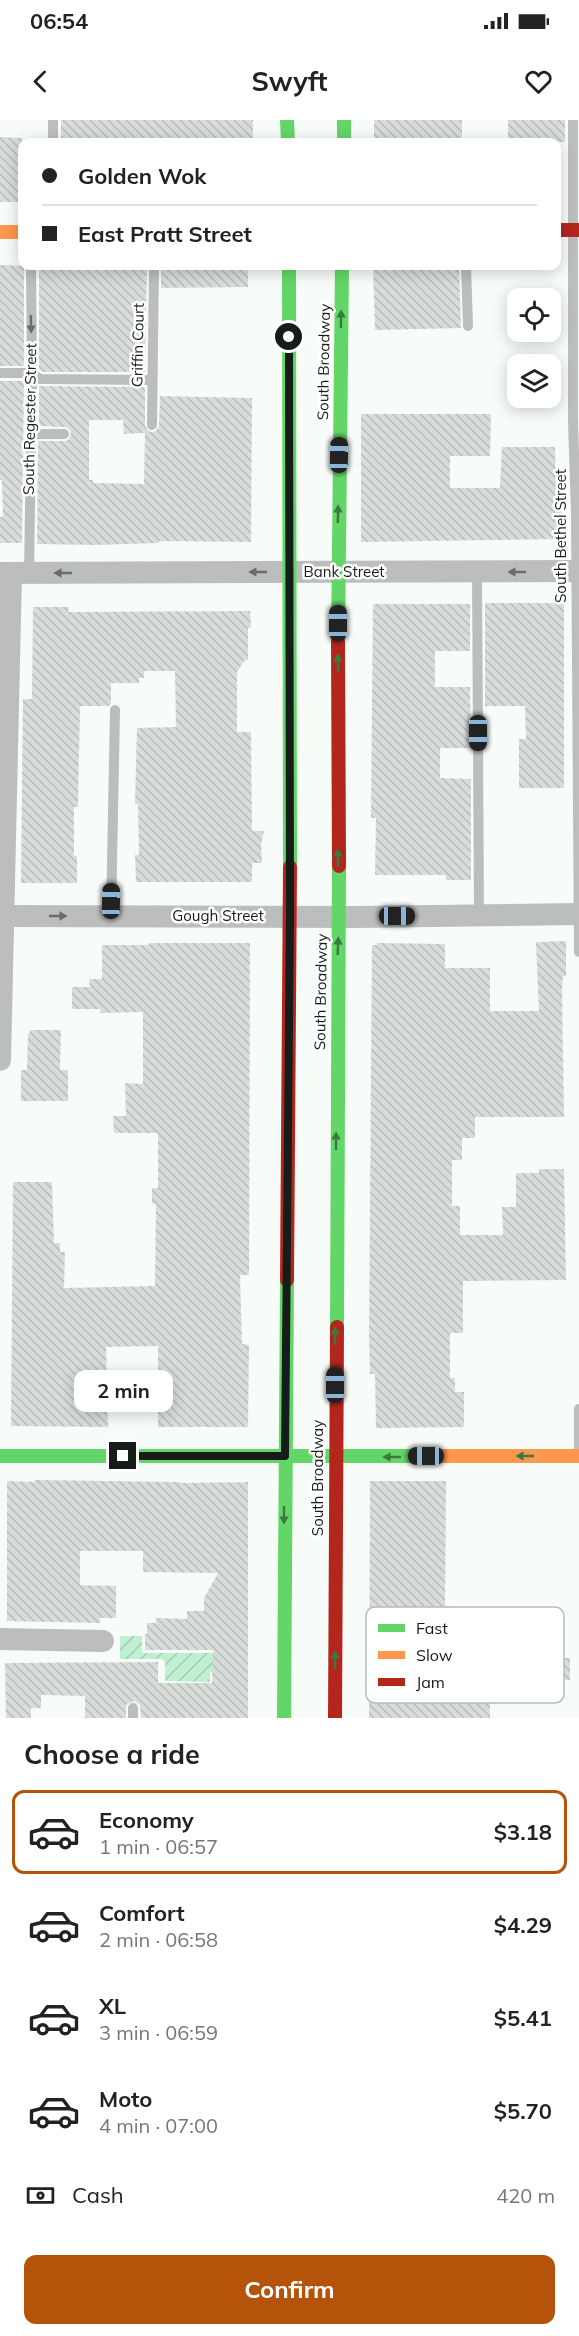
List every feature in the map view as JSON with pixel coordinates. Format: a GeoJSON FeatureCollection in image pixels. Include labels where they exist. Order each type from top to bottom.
{"type":"FeatureCollection","features":[{"type":"Feature","properties":{"kind":"main road"},"geometry":{"type":"LineString","coordinates":[[287,120],[288,138]]}},
{"type":"Feature","properties":{"kind":"main road"},"geometry":{"type":"LineString","coordinates":[[344,120],[344,138]]}},
{"type":"Feature","properties":{"kind":"main road"},"geometry":{"type":"LineString","coordinates":[[0,232],[18,232]]}},
{"type":"Feature","properties":{"kind":"main road"},"geometry":{"type":"LineString","coordinates":[[284,1718],[290,916],[289,270]]}},
{"type":"Feature","properties":{"kind":"main road","name":"South Broadway"},"geometry":{"type":"LineString","coordinates":[[335,1718],[334,1457],[339,917],[338,572],[342,270]]}},
{"type":"Feature","properties":{"kind":"main road"},"geometry":{"type":"LineString","coordinates":[[0,1456],[579,1456]]}},
{"type":"Feature","properties":{"kind":"street","name":"Bank Street"},"geometry":{"type":"LineString","coordinates":[[13,573],[577,571]]}},
{"type":"Feature","properties":{"kind":"street","name":"South Regester Street"},"geometry":{"type":"LineString","coordinates":[[0,1060],[4,715],[13,573]]}},
{"type":"Feature","properties":{"kind":"street","name":"Gough Street"},"geometry":{"type":"LineString","coordinates":[[1,916],[339,917],[579,914]]}},
{"type":"Feature","properties":{"kind":"street"},"geometry":{"type":"LineString","coordinates":[[0,1640],[103,1641]]}},
{"type":"Feature","properties":{"kind":"lane"},"geometry":{"type":"LineString","coordinates":[[53,120],[53,138]]}},
{"type":"Feature","properties":{"kind":"lane","name":"South Bethel Street"},"geometry":{"type":"LineString","coordinates":[[573,120],[576,230],[579,952]]}},
{"type":"Feature","properties":{"kind":"lane","name":"South Regester Street"},"geometry":{"type":"LineString","coordinates":[[13,573],[31,434],[31,270]]}},
{"type":"Feature","properties":{"kind":"lane","name":"Griffin Court"},"geometry":{"type":"LineString","coordinates":[[152,425],[154,270]]}},
{"type":"Feature","properties":{"kind":"lane"},"geometry":{"type":"LineString","coordinates":[[466,270],[468,326]]}},
{"type":"Feature","properties":{"kind":"lane"},"geometry":{"type":"LineString","coordinates":[[0,373],[32,373],[40,380],[152,380]]}},
{"type":"Feature","properties":{"kind":"lane"},"geometry":{"type":"LineString","coordinates":[[31,434],[63,434]]}},
{"type":"Feature","properties":{"kind":"lane"},"geometry":{"type":"LineString","coordinates":[[477,572],[479,916]]}},
{"type":"Feature","properties":{"kind":"lane"},"geometry":{"type":"LineString","coordinates":[[111,916],[115,710]]}},
{"type":"Feature","properties":{"kind":"lane"},"geometry":{"type":"LineString","coordinates":[[579,1409],[579,1462]]}},
{"type":"Feature","properties":{"kind":"green space"},"geometry":{"type":"Polygon","coordinates":[[[120,1636],[142,1636],[142,1653],[214,1653],[247,1672],[210,1672],[210,1682],[165,1681],[165,1662],[162,1659],[120,1659],[120,1636]]]}},
{"type":"Feature","properties":{"kind":"building"},"geometry":{"type":"Polygon","coordinates":[[[61,120],[253,120],[253,138],[61,138],[61,120]]]}},
{"type":"Feature","properties":{"kind":"building"},"geometry":{"type":"Polygon","coordinates":[[[374,120],[462,120],[462,138],[374,138],[374,120]]]}},
{"type":"Feature","properties":{"kind":"building"},"geometry":{"type":"Polygon","coordinates":[[[508,120],[565,120],[565,142],[561,142],[561,138],[508,138],[508,120]]]}},
{"type":"Feature","properties":{"kind":"building"},"geometry":{"type":"Polygon","coordinates":[[[0,137],[22,138],[18,138],[18,202],[0,202],[0,137]]]}},
{"type":"Feature","properties":{"kind":"building"},"geometry":{"type":"Polygon","coordinates":[[[0,265],[18,266],[18,270],[24,270],[24,366],[0,366],[0,265]]]}},
{"type":"Feature","properties":{"kind":"building"},"geometry":{"type":"Polygon","coordinates":[[[39,270],[147,270],[145,372],[43,372],[39,369],[39,270]]]}},
{"type":"Feature","properties":{"kind":"building"},"geometry":{"type":"Polygon","coordinates":[[[161,270],[248,270],[248,287],[161,288],[161,270]]]}},
{"type":"Feature","properties":{"kind":"building"},"geometry":{"type":"Polygon","coordinates":[[[373,270],[459,270],[461,328],[375,330],[373,270]]]}},
{"type":"Feature","properties":{"kind":"building"},"geometry":{"type":"Polygon","coordinates":[[[0,381],[24,381],[22,543],[0,543],[0,517],[3,517],[2,480],[0,480],[0,381]]]}},
{"type":"Feature","properties":{"kind":"building"},"geometry":{"type":"Polygon","coordinates":[[[39,386],[145,387],[145,425],[151,432],[156,431],[159,426],[160,396],[252,398],[251,542],[159,541],[159,543],[95,545],[37,544],[38,441],[65,441],[71,435],[70,430],[65,427],[39,426],[39,386]],[[89,420],[89,480],[93,480],[93,483],[144,484],[145,433],[124,434],[123,420],[89,420]]]}},
{"type":"Feature","properties":{"kind":"building"},"geometry":{"type":"Polygon","coordinates":[[[361,414],[491,414],[490,456],[450,456],[450,488],[500,488],[502,447],[555,447],[556,489],[561,489],[561,539],[361,542],[361,414]]]}},
{"type":"Feature","properties":{"kind":"building"},"geometry":{"type":"Polygon","coordinates":[[[485,603],[564,603],[564,788],[519,788],[519,739],[526,739],[525,706],[485,706],[485,603]]]}},
{"type":"Feature","properties":{"kind":"building"},"geometry":{"type":"Polygon","coordinates":[[[373,604],[470,604],[470,651],[435,651],[435,687],[470,687],[471,748],[440,748],[440,778],[471,779],[471,880],[446,880],[446,875],[375,875],[376,818],[371,818],[373,604]]]}},
{"type":"Feature","properties":{"kind":"building"},"geometry":{"type":"Polygon","coordinates":[[[33,607],[69,607],[68,612],[250,611],[248,660],[245,660],[237,672],[237,732],[251,732],[252,831],[264,831],[261,844],[262,863],[252,863],[252,882],[136,882],[135,855],[139,855],[138,804],[135,804],[137,728],[176,727],[175,671],[144,671],[144,678],[139,678],[139,683],[111,683],[111,704],[109,706],[80,706],[78,807],[74,807],[74,856],[77,856],[77,883],[21,883],[23,699],[32,699],[33,607]]]}},
{"type":"Feature","properties":{"kind":"building"},"geometry":{"type":"Polygon","coordinates":[[[566,941],[566,976],[563,976],[562,989],[564,1117],[475,1117],[475,1138],[462,1138],[462,1160],[452,1160],[452,1206],[460,1206],[460,1235],[503,1235],[502,1207],[516,1207],[516,1173],[539,1173],[539,1169],[564,1169],[566,1280],[463,1281],[463,1333],[450,1333],[450,1378],[455,1378],[455,1392],[464,1392],[464,1427],[376,1428],[375,1374],[370,1374],[369,1335],[372,945],[377,945],[377,943],[445,944],[445,968],[490,968],[490,1011],[539,1011],[536,942],[566,941]]]}},
{"type":"Feature","properties":{"kind":"building"},"geometry":{"type":"Polygon","coordinates":[[[149,943],[250,943],[249,1275],[240,1275],[242,1344],[249,1345],[248,1427],[158,1427],[158,1346],[106,1347],[108,1427],[11,1426],[13,1182],[52,1182],[54,1243],[60,1243],[60,1252],[65,1252],[64,1288],[155,1286],[156,1204],[152,1203],[152,1188],[158,1188],[158,1133],[114,1133],[113,1116],[126,1116],[125,1083],[143,1084],[143,1012],[100,1013],[101,1009],[72,1009],[72,987],[90,987],[89,979],[102,979],[102,945],[149,945],[149,943]]]}},
{"type":"Feature","properties":{"kind":"building"},"geometry":{"type":"Polygon","coordinates":[[[30,1030],[61,1030],[60,1070],[68,1070],[68,1101],[21,1101],[21,1070],[27,1070],[30,1030]]]}},
{"type":"Feature","properties":{"kind":"building"},"geometry":{"type":"Polygon","coordinates":[[[34,1480],[248,1482],[248,1718],[141,1718],[140,1705],[134,1701],[126,1705],[126,1718],[85,1718],[85,1696],[41,1695],[41,1708],[31,1708],[31,1718],[6,1718],[5,1663],[158,1662],[158,1683],[212,1683],[213,1650],[145,1650],[145,1634],[147,1634],[147,1623],[156,1623],[156,1618],[187,1619],[187,1611],[204,1611],[204,1598],[218,1573],[143,1572],[143,1551],[80,1551],[80,1585],[116,1586],[116,1618],[100,1618],[100,1623],[7,1621],[7,1481],[35,1482],[34,1480]]]}},
{"type":"Feature","properties":{"kind":"building"},"geometry":{"type":"Polygon","coordinates":[[[370,1481],[446,1481],[445,1606],[451,1607],[369,1607],[370,1481]]]}},
{"type":"Feature","properties":{"kind":"building"},"geometry":{"type":"Polygon","coordinates":[[[564,1658],[570,1658],[570,1680],[564,1680],[564,1658]]]}},
{"type":"Feature","properties":{"kind":"building"},"geometry":{"type":"Polygon","coordinates":[[[369,1703],[490,1703],[490,1718],[369,1718],[369,1703]]]}},
{"type":"Feature","properties":{"kind":"traffic: fast"},"geometry":{"type":"LineString","coordinates":[[287,120],[288,138]]}},
{"type":"Feature","properties":{"kind":"traffic: fast"},"geometry":{"type":"LineString","coordinates":[[344,120],[344,138]]}},
{"type":"Feature","properties":{"kind":"traffic: fast"},"geometry":{"type":"LineString","coordinates":[[289,270],[290,867]]}},
{"type":"Feature","properties":{"kind":"traffic: fast"},"geometry":{"type":"LineString","coordinates":[[338,642],[342,270]]}},
{"type":"Feature","properties":{"kind":"traffic: fast"},"geometry":{"type":"LineString","coordinates":[[337,1327],[339,866]]}},
{"type":"Feature","properties":{"kind":"traffic: fast"},"geometry":{"type":"LineString","coordinates":[[284,1718],[287,1280]]}},
{"type":"Feature","properties":{"kind":"traffic: fast"},"geometry":{"type":"LineString","coordinates":[[0,1456],[443,1456]]}},
{"type":"Feature","properties":{"kind":"traffic: slow"},"geometry":{"type":"LineString","coordinates":[[0,232],[18,232]]}},
{"type":"Feature","properties":{"kind":"traffic: slow"},"geometry":{"type":"LineString","coordinates":[[443,1456],[579,1456]]}},
{"type":"Feature","properties":{"kind":"traffic: jam"},"geometry":{"type":"LineString","coordinates":[[561,230],[579,230]]}},
{"type":"Feature","properties":{"kind":"traffic: jam"},"geometry":{"type":"LineString","coordinates":[[338,642],[339,866]]}},
{"type":"Feature","properties":{"kind":"traffic: jam"},"geometry":{"type":"LineString","coordinates":[[287,1280],[290,867]]}},
{"type":"Feature","properties":{"kind":"traffic: jam"},"geometry":{"type":"LineString","coordinates":[[335,1718],[337,1327]]}},
{"type":"Feature","properties":{"kind":"route"},"geometry":{"type":"LineString","coordinates":[[123,1456],[285,1456],[290,916],[289,337]]}}]}
